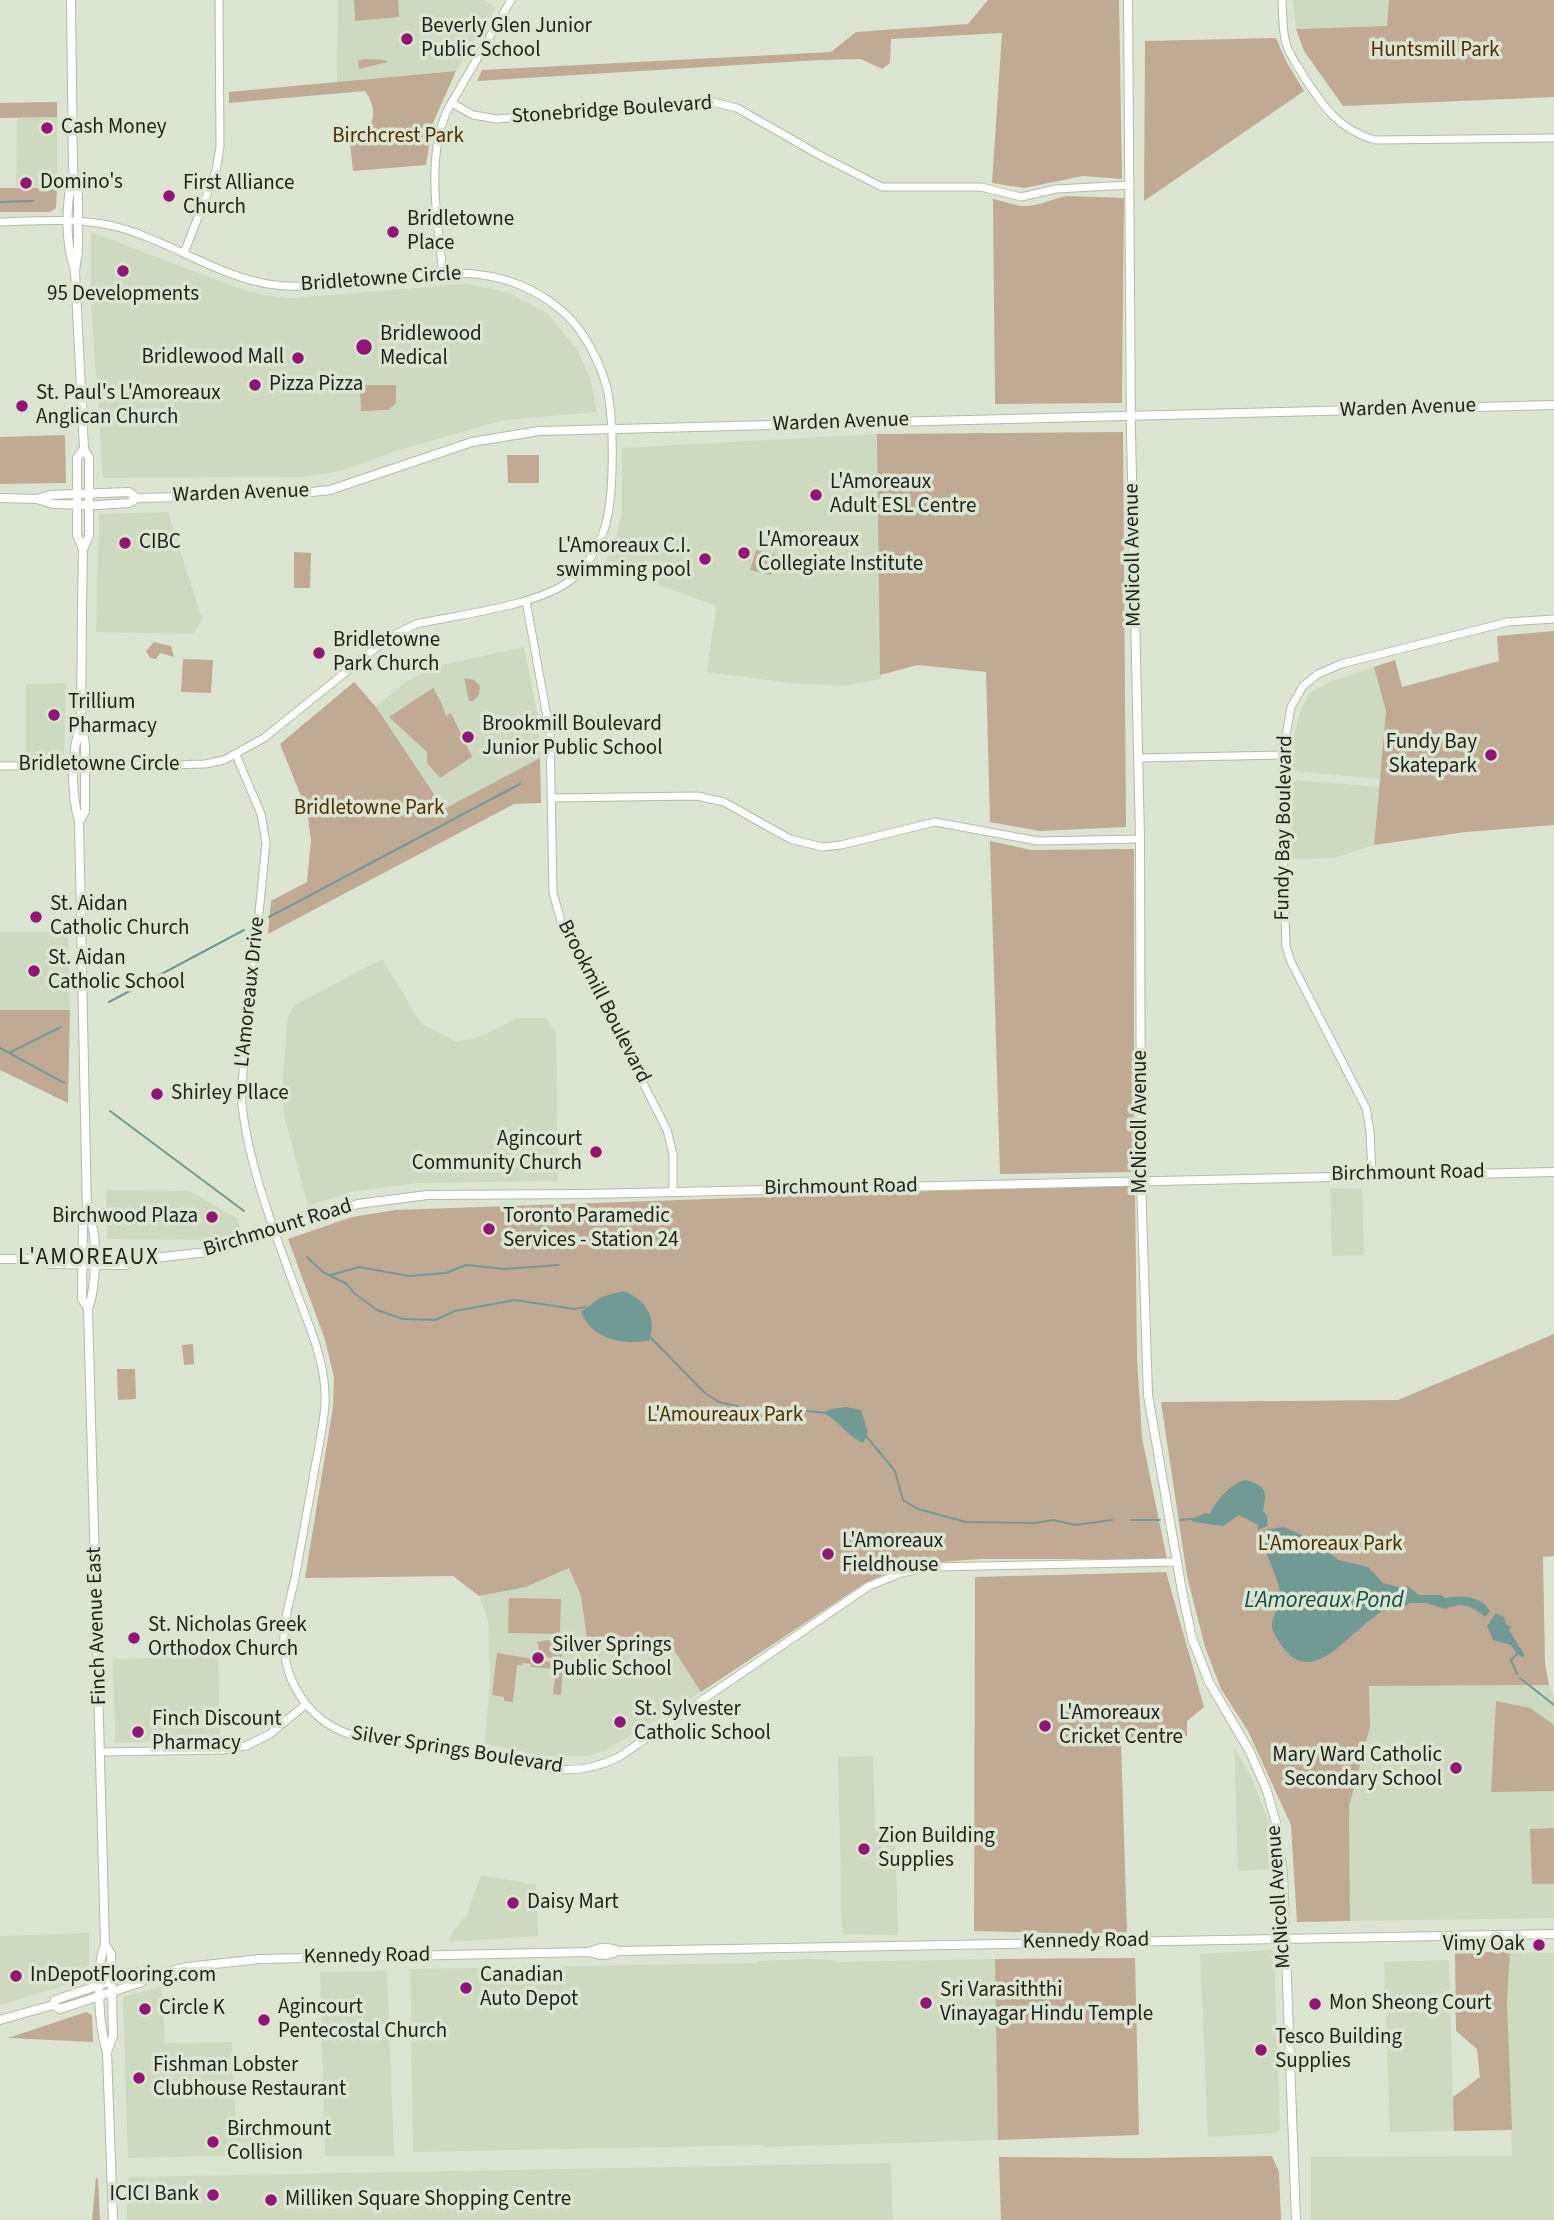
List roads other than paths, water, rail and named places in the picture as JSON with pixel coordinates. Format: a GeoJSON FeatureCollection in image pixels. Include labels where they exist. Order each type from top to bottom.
{"type":"FeatureCollection","features":[{"type":"Feature","properties":{"kind":"main road","name":"Finch Avenue East"},"geometry":{"type":"LineString","coordinates":[[71,0],[73,170],[78,195],[75,271],[84,449],[89,457],[89,537],[83,549]]}},
{"type":"Feature","properties":{"kind":"main road","name":"McNicoll Avenue"},"geometry":{"type":"LineString","coordinates":[[1128,0],[1131,416],[1140,839],[1141,1181],[1149,1403],[1172,1538],[1199,1659],[1223,1710],[1250,1752],[1267,1791],[1276,1823],[1283,1875],[1296,2220]]}},
{"type":"Feature","properties":{"kind":"main road","name":"Finch Avenue East"},"geometry":{"type":"LineString","coordinates":[[73,170],[67,221],[70,256],[75,271]]}},
{"type":"Feature","properties":{"kind":"main road","name":"Warden Avenue"},"geometry":{"type":"LineString","coordinates":[[0,498],[37,499],[53,504],[89,504],[129,503],[137,498],[282,495],[330,490],[472,442],[539,430],[1554,405]]}},
{"type":"Feature","properties":{"kind":"main road","name":"Finch Avenue East"},"geometry":{"type":"LineString","coordinates":[[79,822],[85,811],[86,765],[81,724],[83,549],[77,536],[77,458],[84,449]]}},
{"type":"Feature","properties":{"kind":"main road","name":"Warden Avenue"},"geometry":{"type":"LineString","coordinates":[[37,499],[50,495],[129,492],[137,498]]}},
{"type":"Feature","properties":{"kind":"main road","name":"Finch Avenue East"},"geometry":{"type":"LineString","coordinates":[[81,724],[75,743],[75,765],[79,822],[87,1214],[83,1220],[82,1299],[88,1308]]}},
{"type":"Feature","properties":{"kind":"main road","name":"Birchmount Road"},"geometry":{"type":"LineString","coordinates":[[0,1259],[44,1259],[52,1254],[82,1259],[126,1255],[136,1260],[208,1252],[358,1205],[427,1195],[1554,1172]]}},
{"type":"Feature","properties":{"kind":"main road","name":"Finch Avenue East"},"geometry":{"type":"LineString","coordinates":[[87,1214],[93,1220],[94,1259],[94,1296],[88,1308],[105,1945],[100,1957],[100,1997],[102,2036],[107,2052],[113,2220]]}},
{"type":"Feature","properties":{"kind":"main road","name":"Kennedy Road"},"geometry":{"type":"LineString","coordinates":[[0,2020],[53,2005],[60,2009],[142,1982],[145,1977],[187,1966],[260,1959],[589,1952],[608,1947],[618,1951],[1554,1934]]}},
{"type":"Feature","properties":{"kind":"main road","name":"Finch Avenue East"},"geometry":{"type":"LineString","coordinates":[[105,1945],[111,1954],[112,1982],[113,2036],[107,2052]]}},
{"type":"Feature","properties":{"kind":"main road","name":"Kennedy Road"},"geometry":{"type":"LineString","coordinates":[[53,2005],[55,2000],[138,1972],[145,1977]]}},
{"type":"Feature","properties":{"kind":"street"},"geometry":{"type":"LineString","coordinates":[[184,253],[216,171],[220,147],[219,0]]}},
{"type":"Feature","properties":{"kind":"street"},"geometry":{"type":"LineString","coordinates":[[443,274],[435,160],[440,128],[511,0]]}},
{"type":"Feature","properties":{"kind":"street"},"geometry":{"type":"LineString","coordinates":[[1282,0],[1284,33],[1290,53],[1326,109],[1352,132],[1375,140],[1554,138]]}},
{"type":"Feature","properties":{"kind":"street","name":"Stonebridge Boulevard"},"geometry":{"type":"LineString","coordinates":[[452,103],[473,115],[497,119],[708,101],[737,108],[882,187],[981,187],[1021,197],[1056,188],[1130,185]]}},
{"type":"Feature","properties":{"kind":"street","name":"Bridletowne Circle"},"geometry":{"type":"LineString","coordinates":[[0,222],[103,223],[123,228],[239,276],[284,286],[443,274],[480,275],[519,284],[561,310],[583,333],[607,387],[610,430],[610,497],[604,529],[592,556],[567,583],[526,601],[416,624],[388,638],[264,738],[236,755],[205,764],[0,766]]}},
{"type":"Feature","properties":{"kind":"street","name":"Brookmill Boulevard"},"geometry":{"type":"LineString","coordinates":[[526,601],[550,733],[555,904],[562,924],[667,1130],[673,1154],[673,1191]]}},
{"type":"Feature","properties":{"kind":"street","name":"Fundy Bay Boulevard"},"geometry":{"type":"LineString","coordinates":[[1372,1176],[1366,1108],[1297,974],[1286,947],[1281,791],[1286,727],[1294,699],[1303,686],[1331,667],[1508,622],[1554,619]]}},
{"type":"Feature","properties":{"kind":"street","name":"L'Amoreaux Drive"},"geometry":{"type":"LineString","coordinates":[[236,755],[261,814],[266,843],[241,1093],[248,1139],[274,1231]]}},
{"type":"Feature","properties":{"kind":"street"},"geometry":{"type":"LineString","coordinates":[[1138,758],[1283,755]]}},
{"type":"Feature","properties":{"kind":"street"},"geometry":{"type":"LineString","coordinates":[[551,798],[697,796],[724,802],[790,839],[822,847],[841,845],[935,822],[1038,841],[1140,839]]}},
{"type":"Feature","properties":{"kind":"street","name":"Silver Springs Boulevard"},"geometry":{"type":"LineString","coordinates":[[274,1231],[320,1355],[325,1383],[323,1426],[284,1635],[289,1673],[305,1705],[323,1721],[348,1735],[481,1754],[548,1770],[575,1770],[619,1757],[869,1586],[901,1573],[932,1567],[1177,1562]]}},
{"type":"Feature","properties":{"kind":"street"},"geometry":{"type":"LineString","coordinates":[[101,1752],[222,1750],[246,1746],[270,1734],[305,1705]]}},
{"type":"Feature","properties":{"kind":"water"},"geometry":{"type":"Polygon","coordinates":[[[623,1291],[638,1299],[648,1310],[652,1324],[649,1341],[628,1342],[609,1338],[592,1328],[581,1312],[601,1297],[623,1291]]]}},
{"type":"Feature","properties":{"kind":"water"},"geometry":{"type":"Polygon","coordinates":[[[846,1407],[861,1410],[868,1432],[863,1443],[824,1413],[846,1407]]]}},
{"type":"Feature","properties":{"kind":"water","name":"L'Amoreaux Pond"},"geometry":{"type":"Polygon","coordinates":[[[1246,1480],[1262,1487],[1264,1491],[1263,1511],[1268,1517],[1268,1526],[1258,1530],[1258,1525],[1239,1515],[1223,1526],[1193,1522],[1191,1519],[1205,1513],[1210,1514],[1224,1493],[1246,1480]]]}},
{"type":"Feature","properties":{"kind":"water","name":"L'Amoreaux Pond"},"geometry":{"type":"Polygon","coordinates":[[[1284,1527],[1312,1540],[1339,1560],[1368,1567],[1383,1583],[1398,1587],[1408,1586],[1419,1595],[1470,1597],[1481,1602],[1490,1611],[1485,1617],[1466,1606],[1446,1609],[1426,1603],[1401,1605],[1379,1613],[1331,1653],[1313,1662],[1303,1662],[1285,1650],[1275,1636],[1272,1626],[1280,1591],[1258,1534],[1284,1527]]]}},
{"type":"Feature","properties":{"kind":"water"},"geometry":{"type":"Polygon","coordinates":[[[1496,1613],[1504,1617],[1506,1624],[1511,1627],[1509,1630],[1525,1656],[1517,1654],[1511,1645],[1493,1640],[1487,1626],[1496,1613]]]}},
{"type":"Feature","properties":{"kind":"waterway"},"geometry":{"type":"LineString","coordinates":[[0,202],[33,201]]}},
{"type":"Feature","properties":{"kind":"waterway"},"geometry":{"type":"LineString","coordinates":[[269,917],[520,784]]}},
{"type":"Feature","properties":{"kind":"waterway"},"geometry":{"type":"LineString","coordinates":[[109,1002],[244,930]]}},
{"type":"Feature","properties":{"kind":"waterway"},"geometry":{"type":"LineString","coordinates":[[11,1052],[61,1027]]}},
{"type":"Feature","properties":{"kind":"waterway"},"geometry":{"type":"LineString","coordinates":[[0,1048],[64,1083]]}},
{"type":"Feature","properties":{"kind":"waterway"},"geometry":{"type":"LineString","coordinates":[[110,1111],[244,1211]]}},
{"type":"Feature","properties":{"kind":"waterway"},"geometry":{"type":"LineString","coordinates":[[307,1257],[323,1272],[347,1284],[354,1293],[377,1310],[403,1319],[435,1320],[455,1311],[515,1300],[574,1309],[585,1307]]}},
{"type":"Feature","properties":{"kind":"waterway"},"geometry":{"type":"LineString","coordinates":[[331,1275],[359,1267],[409,1276],[446,1273],[466,1265],[505,1269],[558,1265]]}},
{"type":"Feature","properties":{"kind":"waterway"},"geometry":{"type":"LineString","coordinates":[[650,1337],[706,1394],[719,1402],[758,1411],[775,1408],[827,1413]]}},
{"type":"Feature","properties":{"kind":"waterway"},"geometry":{"type":"LineString","coordinates":[[866,1436],[895,1471],[903,1500],[918,1509],[966,1522],[1035,1523],[1053,1520],[1075,1525],[1112,1520]]}},
{"type":"Feature","properties":{"kind":"waterway"},"geometry":{"type":"LineString","coordinates":[[1180,1520],[1191,1519]]}},
{"type":"Feature","properties":{"kind":"waterway"},"geometry":{"type":"LineString","coordinates":[[1131,1520],[1160,1520]]}},
{"type":"Feature","properties":{"kind":"waterway"},"geometry":{"type":"LineString","coordinates":[[1517,1654],[1511,1660],[1517,1674]]}},
{"type":"Feature","properties":{"kind":"waterway"},"geometry":{"type":"LineString","coordinates":[[1520,1678],[1554,1705]]}},
{"type":"Feature","properties":{"kind":"place","name":"Beverly Glen Junior Public School"},"geometry":{"type":"Point","coordinates":[407,39]}},
{"type":"Feature","properties":{"kind":"place","name":"Cash Money"},"geometry":{"type":"Point","coordinates":[47,128]}},
{"type":"Feature","properties":{"kind":"place","name":"Domino's"},"geometry":{"type":"Point","coordinates":[26,183]}},
{"type":"Feature","properties":{"kind":"place","name":"First Alliance Church"},"geometry":{"type":"Point","coordinates":[169,196]}},
{"type":"Feature","properties":{"kind":"place","name":"Bridletowne Place"},"geometry":{"type":"Point","coordinates":[393,232]}},
{"type":"Feature","properties":{"kind":"place","name":"95 Developments"},"geometry":{"type":"Point","coordinates":[123,271]}},
{"type":"Feature","properties":{"kind":"place","name":"Bridlewood Medical"},"geometry":{"type":"Point","coordinates":[364,347]}},
{"type":"Feature","properties":{"kind":"place","name":"Bridlewood Mall"},"geometry":{"type":"Point","coordinates":[298,358]}},
{"type":"Feature","properties":{"kind":"place","name":"Pizza Pizza"},"geometry":{"type":"Point","coordinates":[255,385]}},
{"type":"Feature","properties":{"kind":"place","name":"St. Paul's L'Amoreaux Anglican Church"},"geometry":{"type":"Point","coordinates":[22,406]}},
{"type":"Feature","properties":{"kind":"place","name":"L'Amoreaux Adult ESL Centre"},"geometry":{"type":"Point","coordinates":[816,495]}},
{"type":"Feature","properties":{"kind":"place","name":"CIBC"},"geometry":{"type":"Point","coordinates":[125,543]}},
{"type":"Feature","properties":{"kind":"place","name":"L'Amoreaux Collegiate Institute"},"geometry":{"type":"Point","coordinates":[744,553]}},
{"type":"Feature","properties":{"kind":"place","name":"L'Amoreaux C.I. swimming pool"},"geometry":{"type":"Point","coordinates":[705,559]}},
{"type":"Feature","properties":{"kind":"place","name":"Bridletowne Park Church"},"geometry":{"type":"Point","coordinates":[319,653]}},
{"type":"Feature","properties":{"kind":"place","name":"Trillium Pharmacy"},"geometry":{"type":"Point","coordinates":[54,715]}},
{"type":"Feature","properties":{"kind":"place","name":"Brookmill Boulevard Junior Public School"},"geometry":{"type":"Point","coordinates":[468,737]}},
{"type":"Feature","properties":{"kind":"place","name":"Fundy Bay Skatepark"},"geometry":{"type":"Point","coordinates":[1491,755]}},
{"type":"Feature","properties":{"kind":"place","name":"St. Aidan Catholic Church"},"geometry":{"type":"Point","coordinates":[36,917]}},
{"type":"Feature","properties":{"kind":"place","name":"St. Aidan Catholic School"},"geometry":{"type":"Point","coordinates":[34,971]}},
{"type":"Feature","properties":{"kind":"place","name":"Shirley Pllace"},"geometry":{"type":"Point","coordinates":[157,1094]}},
{"type":"Feature","properties":{"kind":"place","name":"Agincourt Community Church"},"geometry":{"type":"Point","coordinates":[596,1152]}},
{"type":"Feature","properties":{"kind":"place","name":"Birchwood Plaza"},"geometry":{"type":"Point","coordinates":[212,1217]}},
{"type":"Feature","properties":{"kind":"place","name":"Toronto Paramedic Services - Station 24"},"geometry":{"type":"Point","coordinates":[489,1229]}},
{"type":"Feature","properties":{"kind":"place","name":"L'Amoreaux Fieldhouse"},"geometry":{"type":"Point","coordinates":[828,1554]}},
{"type":"Feature","properties":{"kind":"place","name":"St. Nicholas Greek Orthodox Church"},"geometry":{"type":"Point","coordinates":[134,1638]}},
{"type":"Feature","properties":{"kind":"place","name":"Silver Springs Public School"},"geometry":{"type":"Point","coordinates":[538,1658]}},
{"type":"Feature","properties":{"kind":"place","name":"St. Sylvester Catholic School"},"geometry":{"type":"Point","coordinates":[620,1722]}},
{"type":"Feature","properties":{"kind":"place","name":"L'Amoreaux Cricket Centre"},"geometry":{"type":"Point","coordinates":[1045,1726]}},
{"type":"Feature","properties":{"kind":"place","name":"Finch Discount Pharmacy"},"geometry":{"type":"Point","coordinates":[138,1732]}},
{"type":"Feature","properties":{"kind":"place","name":"Mary Ward Catholic Secondary School"},"geometry":{"type":"Point","coordinates":[1456,1768]}},
{"type":"Feature","properties":{"kind":"place","name":"Zion Building Supplies"},"geometry":{"type":"Point","coordinates":[864,1849]}},
{"type":"Feature","properties":{"kind":"place","name":"Daisy Mart"},"geometry":{"type":"Point","coordinates":[513,1903]}},
{"type":"Feature","properties":{"kind":"place","name":"Vimy Oak"},"geometry":{"type":"Point","coordinates":[1539,1945]}},
{"type":"Feature","properties":{"kind":"place","name":"InDepotFlooring.com"},"geometry":{"type":"Point","coordinates":[16,1976]}},
{"type":"Feature","properties":{"kind":"place","name":"Canadian Auto Depot"},"geometry":{"type":"Point","coordinates":[466,1988]}},
{"type":"Feature","properties":{"kind":"place","name":"Sri Varasiththi Vinayagar Hindu Temple"},"geometry":{"type":"Point","coordinates":[926,2003]}},
{"type":"Feature","properties":{"kind":"place","name":"Mon Sheong Court"},"geometry":{"type":"Point","coordinates":[1315,2004]}},
{"type":"Feature","properties":{"kind":"place","name":"Circle K"},"geometry":{"type":"Point","coordinates":[145,2009]}},
{"type":"Feature","properties":{"kind":"place","name":"Agincourt Pentecostal Church"},"geometry":{"type":"Point","coordinates":[264,2020]}},
{"type":"Feature","properties":{"kind":"place","name":"Tesco Building Supplies"},"geometry":{"type":"Point","coordinates":[1261,2050]}},
{"type":"Feature","properties":{"kind":"place","name":"Fishman Lobster Clubhouse Restaurant"},"geometry":{"type":"Point","coordinates":[139,2078]}},
{"type":"Feature","properties":{"kind":"place","name":"Birchmount Collision"},"geometry":{"type":"Point","coordinates":[213,2142]}},
{"type":"Feature","properties":{"kind":"place","name":"ICICI Bank"},"geometry":{"type":"Point","coordinates":[213,2195]}},
{"type":"Feature","properties":{"kind":"place","name":"Milliken Square Shopping Centre"},"geometry":{"type":"Point","coordinates":[271,2200]}},
{"type":"Feature","properties":{"kind":"district","name":"L'AMOREAUX"},"geometry":{"type":"Point","coordinates":[89,1259]}},
{"type":"Feature","properties":{"kind":"park label","name":"Huntsmill Park"},"geometry":{"type":"Point","coordinates":[1435,51]}},
{"type":"Feature","properties":{"kind":"park label","name":"Birchcrest Park"},"geometry":{"type":"Point","coordinates":[398,137]}},
{"type":"Feature","properties":{"kind":"park label","name":"Bridletowne Park"},"geometry":{"type":"Point","coordinates":[369,809]}},
{"type":"Feature","properties":{"kind":"park label","name":"L'Amoureaux Park"},"geometry":{"type":"Point","coordinates":[725,1416]}},
{"type":"Feature","properties":{"kind":"park label","name":"L'Amoreaux Park"},"geometry":{"type":"Point","coordinates":[1330,1545]}}]}
